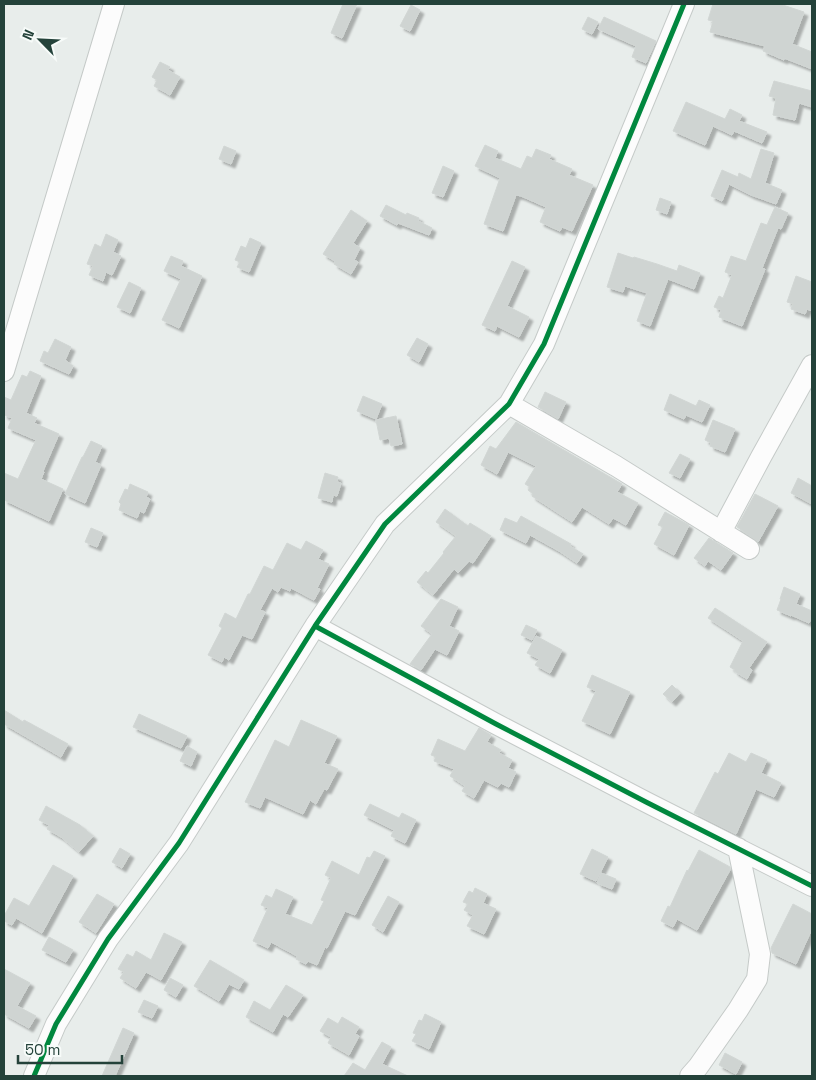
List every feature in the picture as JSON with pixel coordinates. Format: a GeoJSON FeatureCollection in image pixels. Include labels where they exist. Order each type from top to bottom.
{"type":"FeatureCollection","features":[{"type":"Feature","properties":{"kind":"street"},"geometry":{"type":"LineString","coordinates":[[4,371],[114,4]]}},
{"type":"Feature","properties":{"kind":"street"},"geometry":{"type":"LineString","coordinates":[[34,1076],[56,1024],[108,939],[178,843],[315,626],[385,524],[509,404],[544,344],[684,4]]}},
{"type":"Feature","properties":{"kind":"street"},"geometry":{"type":"LineString","coordinates":[[721,532],[812,365]]}},
{"type":"Feature","properties":{"kind":"street"},"geometry":{"type":"LineString","coordinates":[[509,404],[616,466],[749,549]]}},
{"type":"Feature","properties":{"kind":"street"},"geometry":{"type":"LineString","coordinates":[[315,626],[496,724],[812,886]]}},
{"type":"Feature","properties":{"kind":"street"},"geometry":{"type":"LineString","coordinates":[[690,1076],[738,1010],[756,979],[760,954],[738,848]]}},
{"type":"Feature","properties":{"kind":"building"},"geometry":{"type":"Polygon","coordinates":[[[343,4],[357,4],[342,38],[331,33],[343,4]]]}},
{"type":"Feature","properties":{"kind":"building"},"geometry":{"type":"Polygon","coordinates":[[[713,4],[780,4],[804,12],[792,44],[812,52],[812,69],[763,51],[765,46],[710,32],[713,21],[708,20],[713,4]]]}},
{"type":"Feature","properties":{"kind":"building"},"geometry":{"type":"Polygon","coordinates":[[[411,5],[420,10],[410,31],[400,26],[411,5]]]}},
{"type":"Feature","properties":{"kind":"building"},"geometry":{"type":"Polygon","coordinates":[[[588,17],[598,22],[592,34],[582,29],[588,17]]]}},
{"type":"Feature","properties":{"kind":"building"},"geometry":{"type":"Polygon","coordinates":[[[604,17],[656,41],[646,63],[632,57],[636,46],[598,29],[604,17]]]}},
{"type":"Feature","properties":{"kind":"building"},"geometry":{"type":"Polygon","coordinates":[[[160,62],[170,67],[168,70],[180,77],[170,95],[154,86],[157,80],[152,77],[160,62]]]}},
{"type":"Feature","properties":{"kind":"building"},"geometry":{"type":"Polygon","coordinates":[[[774,81],[812,91],[812,107],[799,103],[795,120],[773,115],[776,98],[769,96],[774,81]]]}},
{"type":"Feature","properties":{"kind":"building"},"geometry":{"type":"Polygon","coordinates":[[[686,102],[725,119],[730,109],[742,115],[739,121],[767,132],[762,143],[734,131],[732,135],[713,126],[705,145],[673,131],[686,102]]]}},
{"type":"Feature","properties":{"kind":"building"},"geometry":{"type":"Polygon","coordinates":[[[485,145],[498,151],[495,158],[521,169],[527,156],[532,158],[536,149],[551,155],[549,159],[572,169],[569,175],[593,185],[572,231],[562,227],[560,231],[540,222],[546,207],[516,195],[503,231],[484,224],[500,178],[475,166],[485,145]]]}},
{"type":"Feature","properties":{"kind":"building"},"geometry":{"type":"Polygon","coordinates":[[[224,146],[236,151],[231,164],[219,159],[224,146]]]}},
{"type":"Feature","properties":{"kind":"building"},"geometry":{"type":"Polygon","coordinates":[[[761,149],[774,153],[765,183],[782,190],[776,204],[751,195],[729,184],[722,201],[711,196],[722,170],[738,177],[739,173],[751,179],[761,149]]]}},
{"type":"Feature","properties":{"kind":"building"},"geometry":{"type":"Polygon","coordinates":[[[443,166],[454,171],[443,197],[432,193],[443,166]]]}},
{"type":"Feature","properties":{"kind":"building"},"geometry":{"type":"Polygon","coordinates":[[[660,198],[671,202],[667,214],[656,210],[660,198]]]}},
{"type":"Feature","properties":{"kind":"building"},"geometry":{"type":"Polygon","coordinates":[[[386,205],[406,215],[407,213],[419,218],[418,221],[432,228],[429,235],[398,223],[397,225],[380,216],[386,205]]]}},
{"type":"Feature","properties":{"kind":"building"},"geometry":{"type":"Polygon","coordinates":[[[775,207],[788,213],[781,229],[778,228],[762,268],[765,269],[742,326],[719,317],[721,310],[714,307],[719,296],[723,298],[732,275],[725,272],[731,256],[746,261],[761,223],[767,225],[775,207]]]}},
{"type":"Feature","properties":{"kind":"building"},"geometry":{"type":"Polygon","coordinates":[[[351,210],[367,221],[353,243],[360,248],[354,260],[358,262],[351,274],[334,264],[335,261],[323,254],[351,210]]]}},
{"type":"Feature","properties":{"kind":"building"},"geometry":{"type":"Polygon","coordinates":[[[106,234],[118,240],[113,252],[121,256],[112,275],[106,272],[103,281],[89,275],[93,266],[87,264],[95,244],[101,247],[106,234]]]}},
{"type":"Feature","properties":{"kind":"building"},"geometry":{"type":"Polygon","coordinates":[[[250,238],[261,243],[249,272],[237,267],[240,262],[235,260],[241,246],[246,248],[250,238]]]}},
{"type":"Feature","properties":{"kind":"building"},"geometry":{"type":"Polygon","coordinates":[[[618,253],[677,271],[679,265],[700,273],[694,289],[668,279],[650,326],[637,321],[647,293],[625,286],[623,292],[607,287],[618,253]]]}},
{"type":"Feature","properties":{"kind":"building"},"geometry":{"type":"Polygon","coordinates":[[[171,256],[183,261],[181,266],[202,276],[179,328],[162,320],[181,279],[164,271],[171,256]]]}},
{"type":"Feature","properties":{"kind":"building"},"geometry":{"type":"Polygon","coordinates":[[[512,261],[525,267],[507,306],[529,317],[519,337],[497,326],[495,331],[482,325],[512,261]]]}},
{"type":"Feature","properties":{"kind":"building"},"geometry":{"type":"Polygon","coordinates":[[[796,276],[812,282],[812,311],[807,309],[805,314],[791,309],[793,304],[787,302],[796,276]]]}},
{"type":"Feature","properties":{"kind":"building"},"geometry":{"type":"Polygon","coordinates":[[[129,282],[141,288],[130,313],[117,307],[129,282]]]}},
{"type":"Feature","properties":{"kind":"building"},"geometry":{"type":"Polygon","coordinates":[[[417,338],[428,344],[419,362],[407,355],[417,338]]]}},
{"type":"Feature","properties":{"kind":"building"},"geometry":{"type":"Polygon","coordinates":[[[55,339],[71,347],[65,360],[73,366],[69,374],[40,361],[44,351],[48,353],[55,339]]]}},
{"type":"Feature","properties":{"kind":"building"},"geometry":{"type":"Polygon","coordinates":[[[30,371],[41,376],[26,413],[37,418],[34,423],[59,434],[41,479],[63,489],[49,521],[4,500],[4,473],[18,479],[36,440],[8,428],[12,418],[4,415],[4,397],[11,400],[22,375],[27,377],[30,371]]]}},
{"type":"Feature","properties":{"kind":"building"},"geometry":{"type":"Polygon","coordinates":[[[545,392],[566,402],[558,419],[538,407],[545,392]]]}},
{"type":"Feature","properties":{"kind":"building"},"geometry":{"type":"Polygon","coordinates":[[[670,394],[696,406],[699,400],[710,405],[702,422],[686,415],[684,419],[664,410],[670,394]]]}},
{"type":"Feature","properties":{"kind":"building"},"geometry":{"type":"Polygon","coordinates":[[[363,396],[382,404],[376,419],[357,411],[363,396]]]}},
{"type":"Feature","properties":{"kind":"building"},"geometry":{"type":"Polygon","coordinates":[[[396,416],[402,444],[391,446],[389,438],[380,440],[376,420],[396,416]]]}},
{"type":"Feature","properties":{"kind":"building"},"geometry":{"type":"Polygon","coordinates":[[[713,420],[735,429],[725,452],[710,446],[711,443],[705,440],[713,420]]]}},
{"type":"Feature","properties":{"kind":"building"},"geometry":{"type":"Polygon","coordinates":[[[516,422],[622,484],[617,492],[638,503],[626,525],[613,518],[609,524],[582,507],[572,522],[532,496],[533,494],[528,490],[530,487],[525,484],[536,466],[508,452],[497,474],[481,465],[490,446],[496,449],[516,422]]]}},
{"type":"Feature","properties":{"kind":"building"},"geometry":{"type":"Polygon","coordinates":[[[91,441],[102,446],[95,462],[101,465],[85,503],[65,494],[91,441]]]}},
{"type":"Feature","properties":{"kind":"building"},"geometry":{"type":"Polygon","coordinates":[[[680,454],[690,459],[680,478],[669,473],[680,454]]]}},
{"type":"Feature","properties":{"kind":"building"},"geometry":{"type":"Polygon","coordinates":[[[325,473],[338,477],[337,482],[341,483],[337,496],[333,495],[332,502],[318,498],[325,473]]]}},
{"type":"Feature","properties":{"kind":"building"},"geometry":{"type":"Polygon","coordinates":[[[798,478],[812,486],[812,504],[791,493],[798,478]]]}},
{"type":"Feature","properties":{"kind":"building"},"geometry":{"type":"Polygon","coordinates":[[[130,484],[148,492],[146,497],[150,499],[144,513],[140,511],[137,518],[119,510],[121,504],[119,502],[125,489],[128,490],[130,484]]]}},
{"type":"Feature","properties":{"kind":"building"},"geometry":{"type":"Polygon","coordinates":[[[755,494],[778,506],[758,542],[737,527],[755,494]]]}},
{"type":"Feature","properties":{"kind":"building"},"geometry":{"type":"Polygon","coordinates":[[[445,509],[468,526],[470,523],[491,536],[473,563],[469,561],[458,573],[454,569],[433,595],[417,582],[426,571],[428,573],[456,536],[436,522],[445,509]]]}},
{"type":"Feature","properties":{"kind":"building"},"geometry":{"type":"Polygon","coordinates":[[[665,512],[689,525],[674,555],[654,544],[663,527],[658,525],[665,512]]]}},
{"type":"Feature","properties":{"kind":"building"},"geometry":{"type":"Polygon","coordinates":[[[521,516],[571,544],[570,546],[583,554],[577,563],[530,535],[526,543],[500,530],[505,518],[517,523],[521,516]]]}},
{"type":"Feature","properties":{"kind":"building"},"geometry":{"type":"Polygon","coordinates":[[[91,528],[103,533],[97,547],[85,542],[91,528]]]}},
{"type":"Feature","properties":{"kind":"building"},"geometry":{"type":"Polygon","coordinates":[[[709,538],[733,553],[721,570],[708,561],[705,566],[694,558],[709,538]]]}},
{"type":"Feature","properties":{"kind":"building"},"geometry":{"type":"Polygon","coordinates":[[[306,541],[323,550],[318,559],[329,564],[317,588],[320,589],[314,600],[291,588],[290,591],[281,587],[278,592],[272,588],[260,610],[265,612],[252,639],[242,635],[229,660],[224,657],[222,662],[208,655],[222,628],[219,626],[225,613],[236,619],[264,566],[273,570],[287,543],[301,550],[306,541]]]}},
{"type":"Feature","properties":{"kind":"building"},"geometry":{"type":"Polygon","coordinates":[[[784,587],[800,594],[796,604],[812,611],[809,623],[777,610],[784,587]]]}},
{"type":"Feature","properties":{"kind":"building"},"geometry":{"type":"Polygon","coordinates":[[[441,599],[458,607],[449,626],[459,631],[447,655],[435,649],[421,670],[410,664],[432,634],[421,626],[441,599]]]}},
{"type":"Feature","properties":{"kind":"building"},"geometry":{"type":"Polygon","coordinates":[[[715,608],[767,642],[749,668],[752,670],[747,679],[730,667],[743,641],[708,618],[715,608]]]}},
{"type":"Feature","properties":{"kind":"building"},"geometry":{"type":"Polygon","coordinates":[[[526,625],[537,630],[532,640],[521,635],[526,625]]]}},
{"type":"Feature","properties":{"kind":"building"},"geometry":{"type":"Polygon","coordinates":[[[536,636],[562,650],[550,673],[535,665],[539,659],[527,653],[536,636]]]}},
{"type":"Feature","properties":{"kind":"building"},"geometry":{"type":"Polygon","coordinates":[[[592,675],[630,692],[610,734],[582,721],[596,691],[587,687],[592,675]]]}},
{"type":"Feature","properties":{"kind":"building"},"geometry":{"type":"Polygon","coordinates":[[[672,685],[680,693],[672,702],[663,694],[672,685]]]}},
{"type":"Feature","properties":{"kind":"building"},"geometry":{"type":"Polygon","coordinates":[[[4,710],[23,722],[24,720],[68,744],[61,757],[4,724],[4,710]]]}},
{"type":"Feature","properties":{"kind":"building"},"geometry":{"type":"Polygon","coordinates":[[[139,714],[187,736],[181,748],[133,727],[139,714]]]}},
{"type":"Feature","properties":{"kind":"building"},"geometry":{"type":"Polygon","coordinates":[[[301,720],[337,736],[324,763],[338,769],[327,790],[324,789],[316,804],[310,800],[303,814],[265,797],[260,808],[245,802],[275,740],[289,747],[301,720]]]}},
{"type":"Feature","properties":{"kind":"building"},"geometry":{"type":"Polygon","coordinates":[[[479,728],[491,735],[487,742],[501,750],[499,753],[512,760],[508,768],[516,772],[509,787],[501,783],[498,787],[484,780],[474,798],[462,791],[465,786],[450,776],[454,769],[434,761],[436,757],[431,755],[438,739],[465,751],[479,728]]]}},
{"type":"Feature","properties":{"kind":"building"},"geometry":{"type":"Polygon","coordinates":[[[187,746],[197,752],[191,766],[180,761],[187,746]]]}},
{"type":"Feature","properties":{"kind":"building"},"geometry":{"type":"Polygon","coordinates":[[[729,753],[746,762],[751,753],[767,760],[761,773],[781,783],[774,797],[756,789],[736,834],[694,813],[715,772],[718,774],[729,753]]]}},
{"type":"Feature","properties":{"kind":"building"},"geometry":{"type":"Polygon","coordinates":[[[370,804],[399,818],[402,813],[416,820],[405,843],[391,836],[394,830],[364,815],[370,804]]]}},
{"type":"Feature","properties":{"kind":"building"},"geometry":{"type":"Polygon","coordinates":[[[46,806],[80,825],[93,836],[79,852],[61,837],[47,829],[49,825],[39,820],[46,806]]]}},
{"type":"Feature","properties":{"kind":"building"},"geometry":{"type":"Polygon","coordinates":[[[120,848],[130,854],[122,868],[112,862],[120,848]]]}},
{"type":"Feature","properties":{"kind":"building"},"geometry":{"type":"Polygon","coordinates":[[[592,849],[608,857],[596,881],[580,874],[592,849]]]}},
{"type":"Feature","properties":{"kind":"building"},"geometry":{"type":"Polygon","coordinates":[[[699,850],[730,867],[730,870],[697,930],[677,919],[673,927],[661,921],[699,850]]]}},
{"type":"Feature","properties":{"kind":"building"},"geometry":{"type":"Polygon","coordinates":[[[374,851],[385,856],[355,915],[345,911],[317,965],[308,961],[306,964],[296,959],[297,956],[271,942],[268,948],[253,941],[268,908],[261,905],[266,895],[272,898],[276,889],[293,897],[285,914],[312,925],[324,901],[321,900],[331,878],[325,875],[332,861],[359,875],[367,857],[370,858],[374,851]]]}},
{"type":"Feature","properties":{"kind":"building"},"geometry":{"type":"Polygon","coordinates":[[[53,865],[73,876],[42,933],[16,918],[12,925],[4,921],[4,916],[14,898],[29,906],[53,865]]]}},
{"type":"Feature","properties":{"kind":"building"},"geometry":{"type":"Polygon","coordinates":[[[601,873],[616,879],[612,889],[597,883],[601,873]]]}},
{"type":"Feature","properties":{"kind":"building"},"geometry":{"type":"Polygon","coordinates":[[[475,888],[487,894],[483,903],[496,909],[484,934],[467,926],[473,915],[464,910],[468,904],[463,902],[469,891],[473,893],[475,888]]]}},
{"type":"Feature","properties":{"kind":"building"},"geometry":{"type":"Polygon","coordinates":[[[97,894],[114,904],[96,933],[79,922],[97,894]]]}},
{"type":"Feature","properties":{"kind":"building"},"geometry":{"type":"Polygon","coordinates":[[[388,896],[399,902],[383,932],[372,925],[388,896]]]}},
{"type":"Feature","properties":{"kind":"building"},"geometry":{"type":"Polygon","coordinates":[[[793,904],[812,914],[812,929],[796,964],[772,953],[771,948],[793,904]]]}},
{"type":"Feature","properties":{"kind":"building"},"geometry":{"type":"Polygon","coordinates":[[[164,933],[182,942],[161,980],[146,972],[136,988],[120,978],[124,972],[118,969],[127,954],[133,957],[136,951],[151,960],[164,933]]]}},
{"type":"Feature","properties":{"kind":"building"},"geometry":{"type":"Polygon","coordinates":[[[49,937],[73,950],[66,962],[42,950],[49,937]]]}},
{"type":"Feature","properties":{"kind":"building"},"geometry":{"type":"Polygon","coordinates":[[[210,960],[244,980],[239,989],[229,984],[219,1001],[194,986],[210,960]]]}},
{"type":"Feature","properties":{"kind":"building"},"geometry":{"type":"Polygon","coordinates":[[[4,969],[30,983],[17,1006],[36,1016],[29,1028],[4,1014],[4,969]]]}},
{"type":"Feature","properties":{"kind":"building"},"geometry":{"type":"Polygon","coordinates":[[[170,978],[183,985],[176,997],[164,990],[170,978]]]}},
{"type":"Feature","properties":{"kind":"building"},"geometry":{"type":"Polygon","coordinates":[[[286,985],[303,995],[288,1017],[283,1014],[273,1032],[246,1017],[254,1001],[270,1010],[286,985]]]}},
{"type":"Feature","properties":{"kind":"building"},"geometry":{"type":"Polygon","coordinates":[[[144,1000],[158,1006],[152,1018],[138,1012],[144,1000]]]}},
{"type":"Feature","properties":{"kind":"building"},"geometry":{"type":"Polygon","coordinates":[[[425,1014],[441,1022],[429,1049],[412,1041],[416,1034],[413,1033],[419,1020],[422,1021],[425,1014]]]}},
{"type":"Feature","properties":{"kind":"building"},"geometry":{"type":"Polygon","coordinates":[[[342,1017],[359,1027],[355,1034],[359,1036],[349,1055],[328,1043],[331,1037],[320,1031],[328,1018],[338,1024],[342,1017]]]}},
{"type":"Feature","properties":{"kind":"building"},"geometry":{"type":"Polygon","coordinates":[[[123,1028],[134,1033],[115,1076],[102,1076],[123,1028]]]}},
{"type":"Feature","properties":{"kind":"building"},"geometry":{"type":"Polygon","coordinates":[[[382,1042],[391,1047],[382,1064],[408,1076],[344,1076],[353,1063],[365,1070],[382,1042]]]}},
{"type":"Feature","properties":{"kind":"building"},"geometry":{"type":"Polygon","coordinates":[[[725,1053],[742,1062],[736,1074],[719,1065],[725,1053]]]}},
{"type":"Feature","properties":{"kind":"cycle path"},"geometry":{"type":"LineString","coordinates":[[34,1076],[56,1024],[108,939],[179,843],[315,626],[385,524],[509,404],[544,344],[684,4]]}},
{"type":"Feature","properties":{"kind":"cycle path"},"geometry":{"type":"LineString","coordinates":[[315,626],[496,724],[812,886]]}}]}
